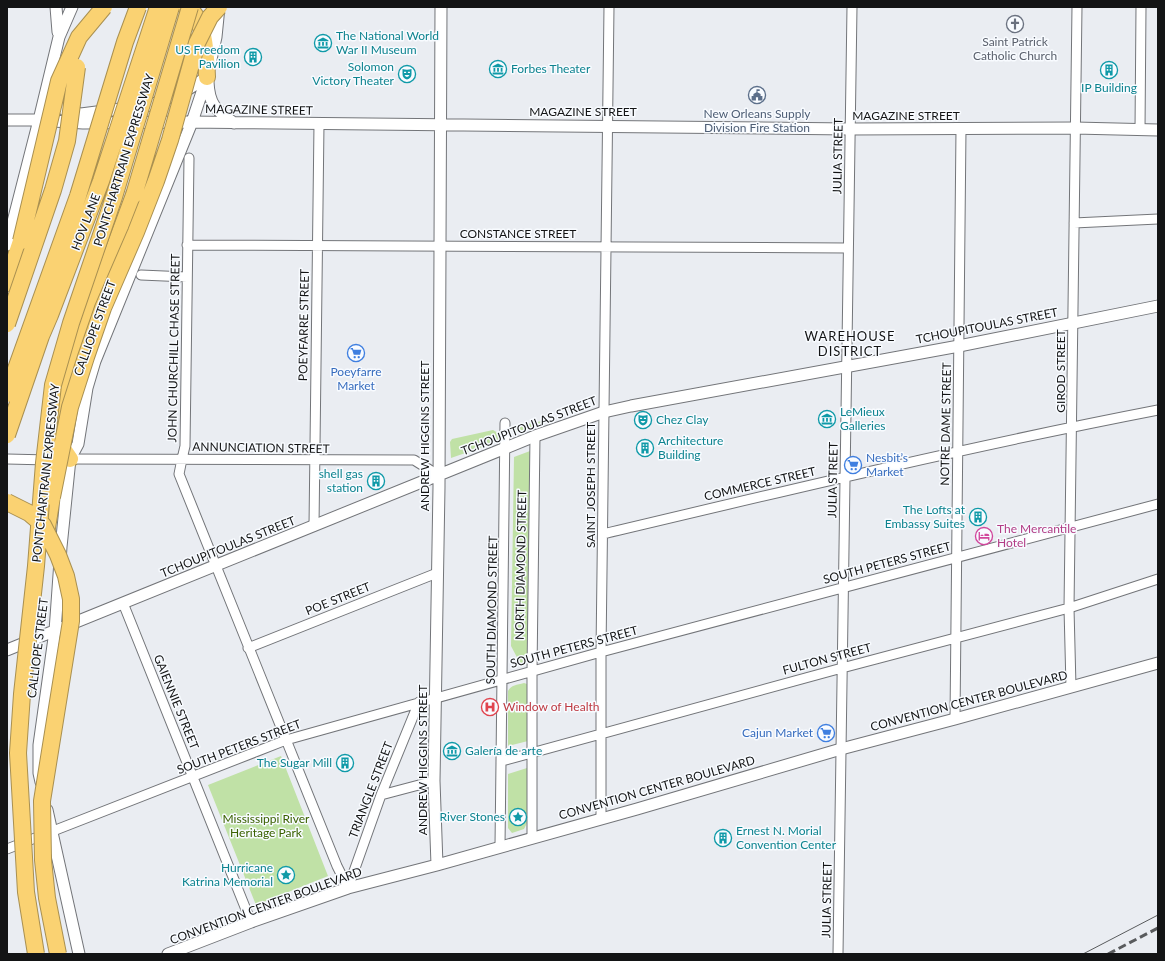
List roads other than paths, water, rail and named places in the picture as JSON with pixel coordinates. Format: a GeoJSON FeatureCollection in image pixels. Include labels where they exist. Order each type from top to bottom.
{"type":"FeatureCollection","features":[{"type":"Feature","properties":{"kind":"highway"},"geometry":{"type":"LineString","coordinates":[[7,324],[53,190],[67,141],[79,47],[84,21],[94,10],[99,7]]}},
{"type":"Feature","properties":{"kind":"highway"},"geometry":{"type":"LineString","coordinates":[[7,283],[14,243],[59,81],[79,37],[104,7]]}},
{"type":"Feature","properties":{"kind":"highway"},"geometry":{"type":"LineString","coordinates":[[7,394],[78,196],[125,42],[138,7]]}},
{"type":"Feature","properties":{"kind":"highway","name":"HOV LANE"},"geometry":{"type":"LineString","coordinates":[[7,435],[41,336],[101,181],[158,7]]}},
{"type":"Feature","properties":{"kind":"highway","name":"PONTCHARTRAIN EXPRESSWAY"},"geometry":{"type":"LineString","coordinates":[[36,954],[26,892],[18,753],[22,694],[53,385],[71,323],[114,197],[171,7]]}},
{"type":"Feature","properties":{"kind":"highway"},"geometry":{"type":"LineString","coordinates":[[186,7],[191,9],[198,19],[204,44],[208,77]]}},
{"type":"Feature","properties":{"kind":"highway"},"geometry":{"type":"LineString","coordinates":[[70,459],[60,443],[60,416],[66,386],[98,292],[134,194],[190,7]]}},
{"type":"Feature","properties":{"kind":"highway"},"geometry":{"type":"LineString","coordinates":[[36,566],[46,536],[54,481],[72,401],[104,308],[156,181],[172,134],[197,43],[210,17],[219,7]]}},
{"type":"Feature","properties":{"kind":"highway"},"geometry":{"type":"LineString","coordinates":[[7,502],[29,513],[43,525],[58,555],[66,576],[71,599],[71,621],[42,801],[43,860],[47,898],[58,954]]}},
{"type":"Feature","properties":{"kind":"street"},"geometry":{"type":"LineString","coordinates":[[56,7],[58,37]]}},
{"type":"Feature","properties":{"kind":"street"},"geometry":{"type":"LineString","coordinates":[[14,243],[39,120],[58,37],[72,7]]}},
{"type":"Feature","properties":{"kind":"street","name":"CALLIOPE STREET"},"geometry":{"type":"LineString","coordinates":[[80,954],[40,773],[39,745],[55,631],[61,547],[70,459],[78,444],[88,388],[95,361],[192,122],[208,77],[216,38],[219,7]]}},
{"type":"Feature","properties":{"kind":"street","name":"ANDREW HIGGINS STREET"},"geometry":{"type":"LineString","coordinates":[[437,865],[434,781],[436,697],[441,7]]}},
{"type":"Feature","properties":{"kind":"street","name":"SAINT JOSEPH STREET"},"geometry":{"type":"LineString","coordinates":[[601,818],[600,734],[609,7]]}},
{"type":"Feature","properties":{"kind":"street","name":"JULIA STREET"},"geometry":{"type":"LineString","coordinates":[[838,954],[852,7]]}},
{"type":"Feature","properties":{"kind":"street","name":"GIROD STREET"},"geometry":{"type":"LineString","coordinates":[[1071,687],[1069,608],[1077,7]]}},
{"type":"Feature","properties":{"kind":"street"},"geometry":{"type":"LineString","coordinates":[[1140,130],[1141,7]]}},
{"type":"Feature","properties":{"kind":"street"},"geometry":{"type":"LineString","coordinates":[[48,82],[50,93],[57,104],[66,110],[81,114],[151,105],[187,90],[208,77],[209,94],[218,112],[234,123]]}},
{"type":"Feature","properties":{"kind":"street","name":"MAGAZINE STREET"},"geometry":{"type":"LineString","coordinates":[[7,120],[39,120],[83,124],[192,122],[607,125],[850,129],[1075,128],[1158,130]]}},
{"type":"Feature","properties":{"kind":"street","name":"POEYFARRE STREET"},"geometry":{"type":"LineString","coordinates":[[314,526],[319,124]]}},
{"type":"Feature","properties":{"kind":"street","name":"NOTRE DAME STREET"},"geometry":{"type":"LineString","coordinates":[[955,720],[961,129]]}},
{"type":"Feature","properties":{"kind":"street","name":"JOHN CHURCHILL CHASE STREET"},"geometry":{"type":"LineString","coordinates":[[189,158],[185,446],[179,474],[248,648],[337,866],[348,888]]}},
{"type":"Feature","properties":{"kind":"street"},"geometry":{"type":"LineString","coordinates":[[1074,223],[1158,219]]}},
{"type":"Feature","properties":{"kind":"street","name":"CONSTANCE STREET"},"geometry":{"type":"LineString","coordinates":[[187,245],[848,248]]}},
{"type":"Feature","properties":{"kind":"street"},"geometry":{"type":"LineString","coordinates":[[141,275],[187,277]]}},
{"type":"Feature","properties":{"kind":"street","name":"TCHOUPITOULAS STREET"},"geometry":{"type":"LineString","coordinates":[[7,650],[535,436],[604,412],[959,346],[1158,306]]}},
{"type":"Feature","properties":{"kind":"street","name":"COMMERCE STREET"},"geometry":{"type":"LineString","coordinates":[[603,534],[957,451],[1072,426],[1158,410]]}},
{"type":"Feature","properties":{"kind":"street","name":"SOUTH DIAMOND STREET"},"geometry":{"type":"LineString","coordinates":[[500,846],[506,423]]}},
{"type":"Feature","properties":{"kind":"street","name":"NORTH DIAMOND STREET"},"geometry":{"type":"LineString","coordinates":[[532,838],[532,671],[535,436]]}},
{"type":"Feature","properties":{"kind":"street","name":"ANNUNCIATION STREET"},"geometry":{"type":"LineString","coordinates":[[7,459],[414,460],[438,475]]}},
{"type":"Feature","properties":{"kind":"street","name":"SOUTH PETERS STREET"},"geometry":{"type":"LineString","coordinates":[[7,849],[286,740],[601,652],[1158,504]]}},
{"type":"Feature","properties":{"kind":"street","name":"POE STREET"},"geometry":{"type":"LineString","coordinates":[[248,648],[437,573]]}},
{"type":"Feature","properties":{"kind":"street","name":"FULTON STREET"},"geometry":{"type":"LineString","coordinates":[[502,761],[842,668],[1069,608],[1158,579]]}},
{"type":"Feature","properties":{"kind":"street","name":"GAIENNIE STREET"},"geometry":{"type":"LineString","coordinates":[[123,603],[251,922]]}},
{"type":"Feature","properties":{"kind":"street","name":"CONVENTION CENTER BOULEVARD"},"geometry":{"type":"LineString","coordinates":[[168,954],[251,922],[348,888],[437,865],[841,749],[955,720],[1158,663]]}},
{"type":"Feature","properties":{"kind":"street","name":"TRIANGLE STREET"},"geometry":{"type":"LineString","coordinates":[[348,888],[381,795],[419,702]]}},
{"type":"Feature","properties":{"kind":"street"},"geometry":{"type":"LineString","coordinates":[[381,795],[434,781]]}},
{"type":"Feature","properties":{"kind":"tram line"},"geometry":{"type":"LineString","coordinates":[[1083,954],[1158,915]]}},
{"type":"Feature","properties":{"kind":"railway"},"geometry":{"type":"LineString","coordinates":[[1108,954],[1158,928]]}},
{"type":"Feature","properties":{"kind":"place","name":"Saint Patrick Catholic Church"},"geometry":{"type":"Point","coordinates":[1015,24]}},
{"type":"Feature","properties":{"kind":"place","name":"The National World War II Museum"},"geometry":{"type":"Point","coordinates":[323,43]}},
{"type":"Feature","properties":{"kind":"place","name":"US Freedom Pavilion"},"geometry":{"type":"Point","coordinates":[253,57]}},
{"type":"Feature","properties":{"kind":"place","name":"Forbes Theater"},"geometry":{"type":"Point","coordinates":[498,69]}},
{"type":"Feature","properties":{"kind":"place","name":"IP Building"},"geometry":{"type":"Point","coordinates":[1109,70]}},
{"type":"Feature","properties":{"kind":"place","name":"Solomon Victory Theater"},"geometry":{"type":"Point","coordinates":[407,74]}},
{"type":"Feature","properties":{"kind":"place","name":"New Orleans Supply Division Fire Station"},"geometry":{"type":"Point","coordinates":[757,95]}},
{"type":"Feature","properties":{"kind":"place","name":"Poeyfarre Market"},"geometry":{"type":"Point","coordinates":[356,353]}},
{"type":"Feature","properties":{"kind":"place","name":"LeMieux Galleries"},"geometry":{"type":"Point","coordinates":[827,419]}},
{"type":"Feature","properties":{"kind":"place","name":"Chez Clay"},"geometry":{"type":"Point","coordinates":[643,420]}},
{"type":"Feature","properties":{"kind":"place","name":"Architecture Building"},"geometry":{"type":"Point","coordinates":[645,448]}},
{"type":"Feature","properties":{"kind":"place","name":"Nesbit’s Market"},"geometry":{"type":"Point","coordinates":[853,465]}},
{"type":"Feature","properties":{"kind":"place","name":"shell gas station"},"geometry":{"type":"Point","coordinates":[376,481]}},
{"type":"Feature","properties":{"kind":"place","name":"The Lofts at Embassy Suites"},"geometry":{"type":"Point","coordinates":[978,517]}},
{"type":"Feature","properties":{"kind":"place","name":"The Mercantile Hotel"},"geometry":{"type":"Point","coordinates":[984,536]}},
{"type":"Feature","properties":{"kind":"place","name":"Window of Health"},"geometry":{"type":"Point","coordinates":[490,707]}},
{"type":"Feature","properties":{"kind":"place","name":"Cajun Market"},"geometry":{"type":"Point","coordinates":[826,733]}},
{"type":"Feature","properties":{"kind":"place","name":"Galería de arte"},"geometry":{"type":"Point","coordinates":[452,751]}},
{"type":"Feature","properties":{"kind":"place","name":"The Sugar Mill"},"geometry":{"type":"Point","coordinates":[345,763]}},
{"type":"Feature","properties":{"kind":"place","name":"River Stones"},"geometry":{"type":"Point","coordinates":[518,817]}},
{"type":"Feature","properties":{"kind":"place","name":"Ernest N. Morial Convention Center"},"geometry":{"type":"Point","coordinates":[723,838]}},
{"type":"Feature","properties":{"kind":"place","name":"Hurricane Katrina Memorial"},"geometry":{"type":"Point","coordinates":[286,875]}},
{"type":"Feature","properties":{"kind":"district","name":"WAREHOUSE DISTRICT"},"geometry":{"type":"Point","coordinates":[850,344]}},
{"type":"Feature","properties":{"kind":"park label","name":"Mississippi River Heritage Park"},"geometry":{"type":"Point","coordinates":[266,826]}}]}
